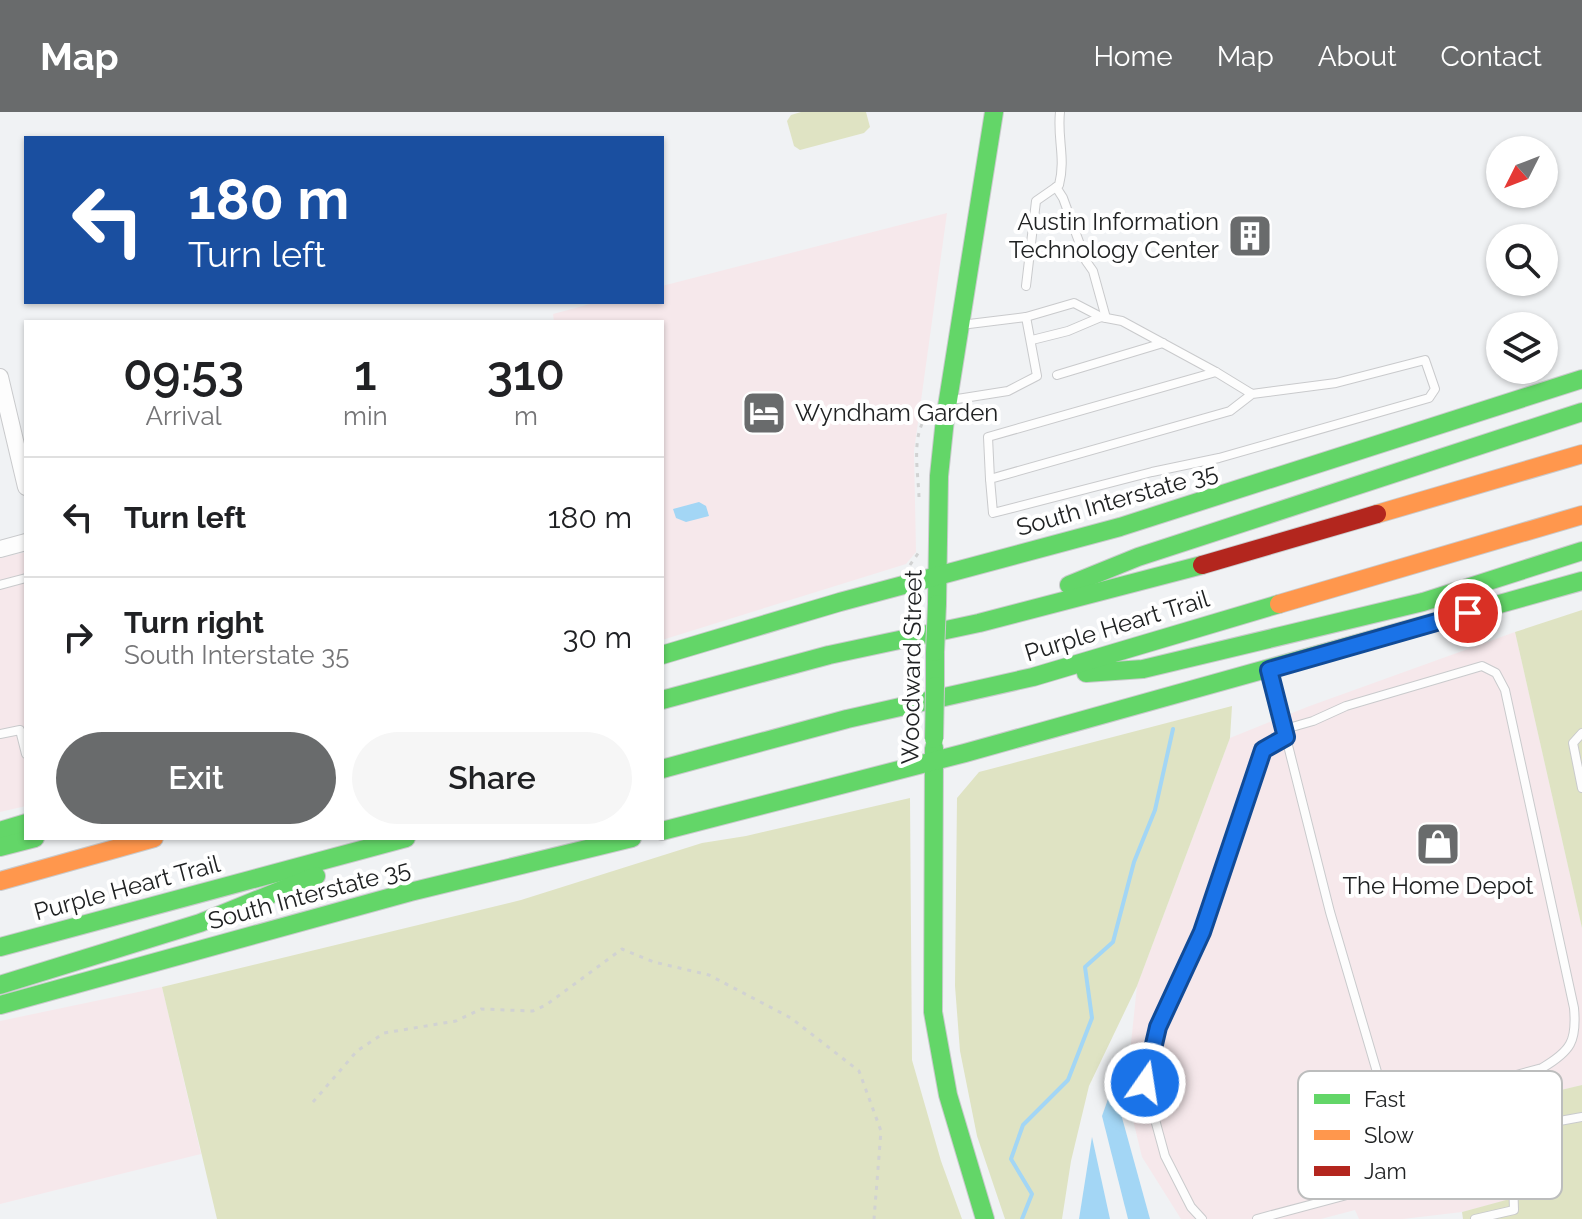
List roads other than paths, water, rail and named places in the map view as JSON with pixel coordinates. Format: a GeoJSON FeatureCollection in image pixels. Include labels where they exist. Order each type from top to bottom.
{"type":"FeatureCollection","features":[{"type":"Feature","properties":{"kind":"main road","name":"Woodward Street"},"geometry":{"type":"LineString","coordinates":[[985,1219],[948,1095],[933,1012],[934,739],[939,476],[948,400],[994,112]]}},
{"type":"Feature","properties":{"kind":"main road","name":"South Interstate 35"},"geometry":{"type":"LineString","coordinates":[[664,654],[937,575],[1120,527],[1582,379]]}},
{"type":"Feature","properties":{"kind":"main road"},"geometry":{"type":"LineString","coordinates":[[979,623],[1138,557],[1582,412]]}},
{"type":"Feature","properties":{"kind":"main road","name":"Purple Heart Trail"},"geometry":{"type":"LineString","coordinates":[[664,699],[829,655],[979,623],[1160,577],[1582,454]]}},
{"type":"Feature","properties":{"kind":"main road","name":"Purple Heart Trail"},"geometry":{"type":"LineString","coordinates":[[664,768],[847,719],[1033,677],[1582,515]]}},
{"type":"Feature","properties":{"kind":"main road"},"geometry":{"type":"LineString","coordinates":[[1033,677],[1143,669],[1423,602],[1582,551]]}},
{"type":"Feature","properties":{"kind":"main road"},"geometry":{"type":"LineString","coordinates":[[664,830],[935,761],[1582,581]]}},
{"type":"Feature","properties":{"kind":"main road"},"geometry":{"type":"LineString","coordinates":[[0,831],[24,824]]}},
{"type":"Feature","properties":{"kind":"main road"},"geometry":{"type":"LineString","coordinates":[[0,847],[27,840]]}},
{"type":"Feature","properties":{"kind":"main road","name":"Purple Heart Trail"},"geometry":{"type":"LineString","coordinates":[[0,881],[147,840]]}},
{"type":"Feature","properties":{"kind":"main road","name":"Purple Heart Trail"},"geometry":{"type":"LineString","coordinates":[[0,947],[399,840]]}},
{"type":"Feature","properties":{"kind":"main road","name":"South Interstate 35"},"geometry":{"type":"LineString","coordinates":[[0,1005],[410,892],[624,840]]}},
{"type":"Feature","properties":{"kind":"main road"},"geometry":{"type":"LineString","coordinates":[[0,985],[143,942],[272,896],[384,844]]}},
{"type":"Feature","properties":{"kind":"street"},"geometry":{"type":"LineString","coordinates":[[0,377],[24,479]]}},
{"type":"Feature","properties":{"kind":"street"},"geometry":{"type":"LineString","coordinates":[[0,549],[24,543]]}},
{"type":"Feature","properties":{"kind":"lane"},"geometry":{"type":"LineString","coordinates":[[1026,286],[1036,201],[1059,185],[1064,166],[1058,129],[1060,112]]}},
{"type":"Feature","properties":{"kind":"lane"},"geometry":{"type":"LineString","coordinates":[[1056,187],[1093,271],[1104,317]]}},
{"type":"Feature","properties":{"kind":"lane"},"geometry":{"type":"LineString","coordinates":[[960,325],[1026,317],[1074,303],[1104,317],[1122,321],[1252,394]]}},
{"type":"Feature","properties":{"kind":"lane"},"geometry":{"type":"LineString","coordinates":[[948,400],[1008,391],[1037,376],[1026,317]]}},
{"type":"Feature","properties":{"kind":"lane"},"geometry":{"type":"LineString","coordinates":[[1032,340],[1104,317]]}},
{"type":"Feature","properties":{"kind":"lane"},"geometry":{"type":"LineString","coordinates":[[1057,375],[1164,343]]}},
{"type":"Feature","properties":{"kind":"lane"},"geometry":{"type":"LineString","coordinates":[[990,479],[1230,411],[1252,394],[1336,383],[1425,360],[1435,389],[1429,398],[1219,458],[993,513],[990,479],[988,437],[1216,372]]}},
{"type":"Feature","properties":{"kind":"lane"},"geometry":{"type":"LineString","coordinates":[[0,585],[24,579]]}},
{"type":"Feature","properties":{"kind":"lane"},"geometry":{"type":"LineString","coordinates":[[1202,1219],[1191,1207],[1165,1156],[1145,1083],[1158,1027],[1202,932],[1263,750],[1285,733],[1346,706],[1482,666],[1496,673],[1505,690],[1576,1028],[1572,1043],[1561,1057],[1531,1071]]}},
{"type":"Feature","properties":{"kind":"lane"},"geometry":{"type":"LineString","coordinates":[[1269,670],[1330,912],[1377,1071]]}},
{"type":"Feature","properties":{"kind":"lane"},"geometry":{"type":"LineString","coordinates":[[0,734],[20,730],[24,746]]}},
{"type":"Feature","properties":{"kind":"lane"},"geometry":{"type":"LineString","coordinates":[[1582,733],[1573,743],[1582,788]]}},
{"type":"Feature","properties":{"kind":"lane"},"geometry":{"type":"LineString","coordinates":[[1562,1121],[1582,1117]]}},
{"type":"Feature","properties":{"kind":"lane"},"geometry":{"type":"LineString","coordinates":[[1257,1219],[1332,1199]]}},
{"type":"Feature","properties":{"kind":"lane"},"geometry":{"type":"LineString","coordinates":[[1475,1219],[1514,1210],[1514,1199]]}},
{"type":"Feature","properties":{"kind":"water"},"geometry":{"type":"Polygon","coordinates":[[[699,502],[706,506],[709,516],[686,522],[676,518],[673,509],[699,502]]]}},
{"type":"Feature","properties":{"kind":"water"},"geometry":{"type":"Polygon","coordinates":[[[1113,1085],[1150,1219],[1128,1219],[1102,1116],[1113,1085]]]}},
{"type":"Feature","properties":{"kind":"water"},"geometry":{"type":"Polygon","coordinates":[[[1092,1137],[1110,1219],[1079,1219],[1092,1137]]]}},
{"type":"Feature","properties":{"kind":"waterway"},"geometry":{"type":"LineString","coordinates":[[1022,1219],[1032,1194],[1011,1159],[1023,1125],[1068,1080],[1092,1018],[1085,967],[1113,942],[1134,862],[1155,810],[1173,729]]}},
{"type":"Feature","properties":{"kind":"place","name":"Austin Information Technology Center"},"geometry":{"type":"Point","coordinates":[1250,236]}},
{"type":"Feature","properties":{"kind":"place","name":"Wyndham Garden"},"geometry":{"type":"Point","coordinates":[764,413]}},
{"type":"Feature","properties":{"kind":"place","name":"The Home Depot"},"geometry":{"type":"Point","coordinates":[1438,844]}}]}
